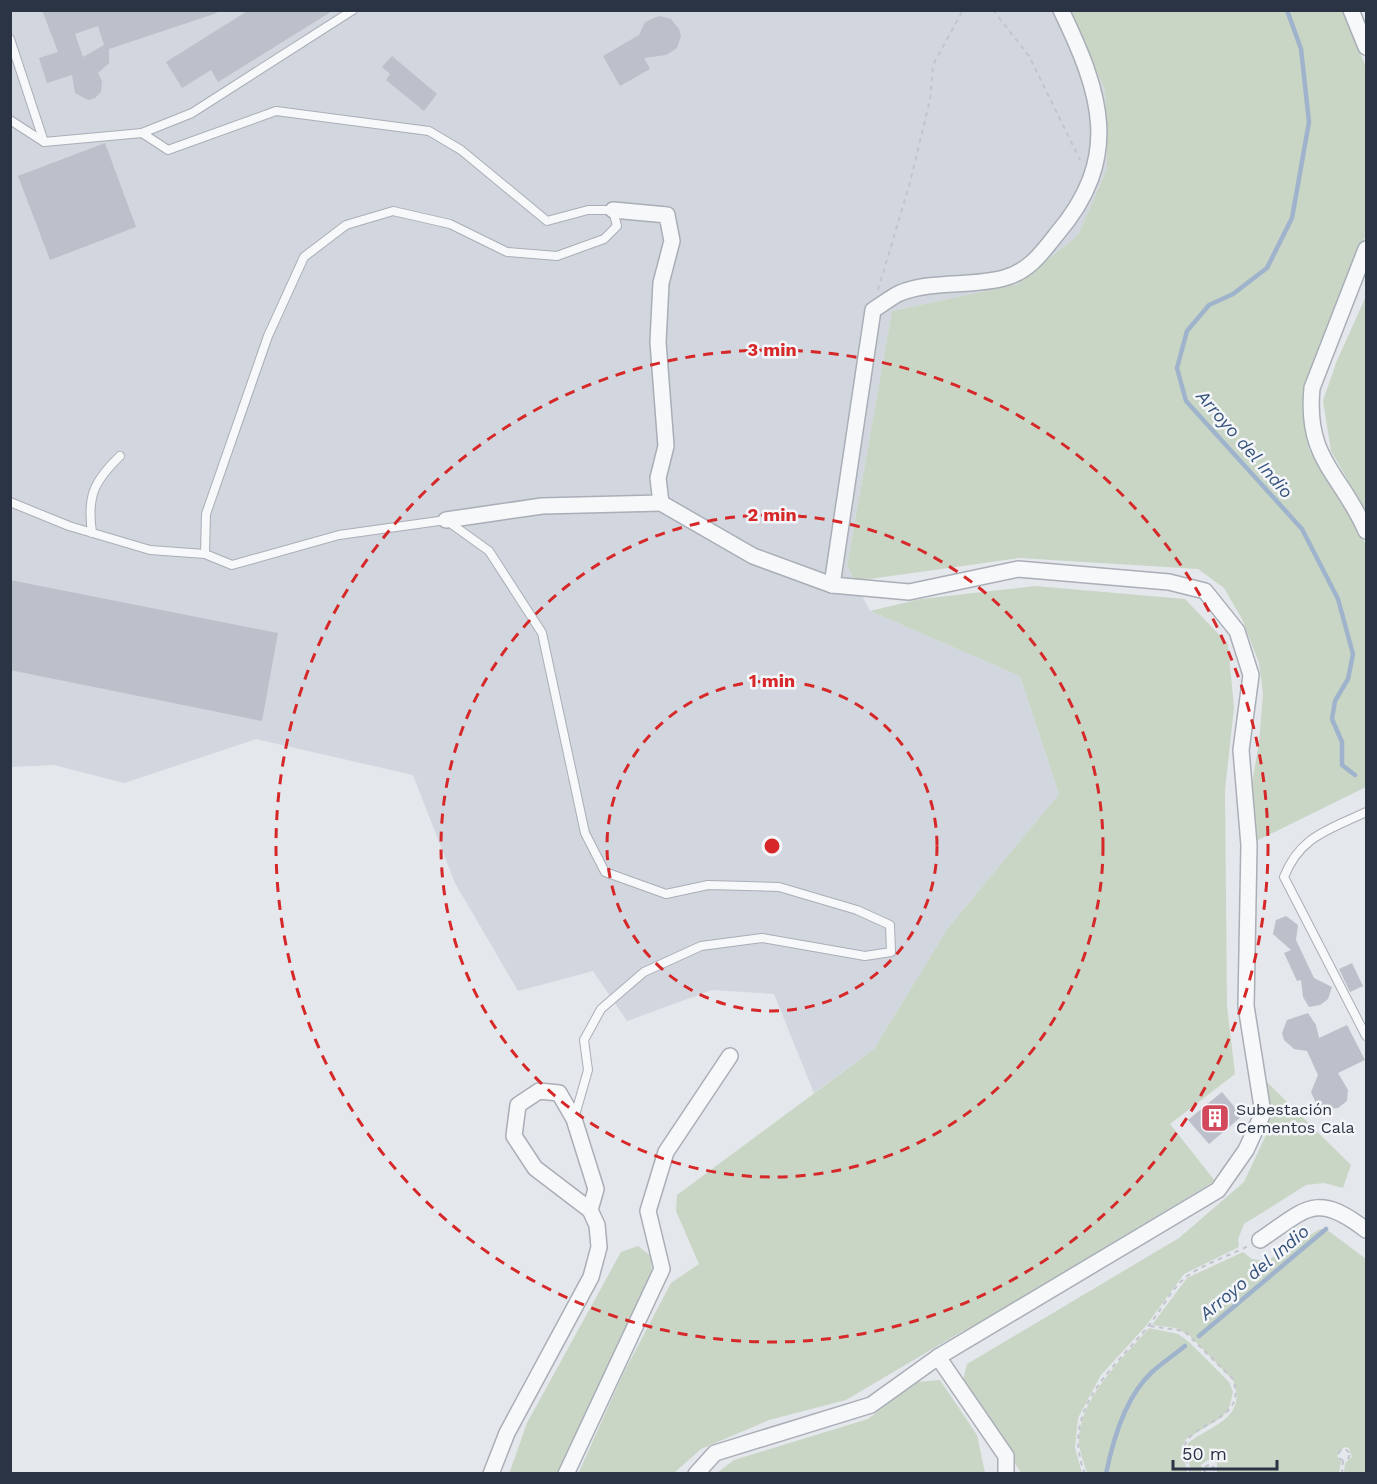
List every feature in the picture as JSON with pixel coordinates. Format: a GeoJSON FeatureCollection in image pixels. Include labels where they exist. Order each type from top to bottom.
{"type":"FeatureCollection","features":[{"type":"Feature","properties":{"kind":"street"},"geometry":{"type":"LineString","coordinates":[[832,585],[873,310],[901,293],[1005,278],[1032,265],[1069,220],[1092,178],[1100,126],[1095,92],[1061,10]]}},
{"type":"Feature","properties":{"kind":"street"},"geometry":{"type":"LineString","coordinates":[[1351,10],[1366,47]]}},
{"type":"Feature","properties":{"kind":"street"},"geometry":{"type":"LineString","coordinates":[[614,210],[667,215],[672,241],[661,283],[658,342],[666,446],[658,478],[661,503]]}},
{"type":"Feature","properties":{"kind":"street"},"geometry":{"type":"LineString","coordinates":[[1366,249],[1312,388],[1310,412],[1312,434],[1319,452],[1366,531]]}},
{"type":"Feature","properties":{"kind":"street"},"geometry":{"type":"LineString","coordinates":[[446,520],[542,506],[661,503],[753,556],[832,585],[909,592],[1018,570],[1169,582],[1205,591],[1237,631],[1251,675],[1241,750],[1249,845],[1246,1006],[1263,1113],[1246,1150],[1218,1190],[938,1357],[871,1405],[715,1453],[696,1473]]}},
{"type":"Feature","properties":{"kind":"street"},"geometry":{"type":"LineString","coordinates":[[566,1473],[662,1269],[648,1210],[666,1152],[730,1056]]}},
{"type":"Feature","properties":{"kind":"street"},"geometry":{"type":"LineString","coordinates":[[491,1473],[507,1433],[591,1277],[599,1247],[597,1225],[590,1210],[535,1168],[514,1136],[518,1105],[539,1091],[559,1093],[574,1119],[596,1189],[590,1210]]}},
{"type":"Feature","properties":{"kind":"street"},"geometry":{"type":"LineString","coordinates":[[1260,1240],[1306,1210],[1320,1206],[1335,1209],[1366,1230]]}},
{"type":"Feature","properties":{"kind":"street"},"geometry":{"type":"LineString","coordinates":[[938,1357],[1006,1456],[1006,1473]]}},
{"type":"Feature","properties":{"kind":"lane"},"geometry":{"type":"LineString","coordinates":[[10,120],[44,142],[142,133],[192,113],[353,10]]}},
{"type":"Feature","properties":{"kind":"lane"},"geometry":{"type":"LineString","coordinates":[[10,39],[44,142]]}},
{"type":"Feature","properties":{"kind":"lane"},"geometry":{"type":"LineString","coordinates":[[142,133],[168,150],[276,111],[429,131],[461,150],[547,222],[588,210],[614,210],[617,226],[604,239],[557,256],[507,252],[450,224],[393,211],[346,225],[304,256],[268,336],[206,514],[205,554]]}},
{"type":"Feature","properties":{"kind":"lane"},"geometry":{"type":"LineString","coordinates":[[92,533],[88,507],[102,474],[120,456]]}},
{"type":"Feature","properties":{"kind":"lane"},"geometry":{"type":"LineString","coordinates":[[10,502],[69,526],[150,550],[205,554],[232,565],[339,535],[446,520],[489,551],[542,633],[585,833],[605,872],[666,894],[708,885],[779,887],[857,910],[890,925],[891,952],[865,956],[762,938],[701,946],[644,972],[601,1009],[584,1040],[588,1070],[574,1119]]}},
{"type":"Feature","properties":{"kind":"lane"},"geometry":{"type":"LineString","coordinates":[[1365,1031],[1284,877],[1292,857],[1306,842],[1366,812]]}},
{"type":"Feature","properties":{"kind":"path"},"geometry":{"type":"LineString","coordinates":[[873,310],[909,186],[930,100],[933,65],[963,10]]}},
{"type":"Feature","properties":{"kind":"path"},"geometry":{"type":"LineString","coordinates":[[993,10],[1029,56],[1082,165],[1092,178]]}},
{"type":"Feature","properties":{"kind":"path"},"geometry":{"type":"LineString","coordinates":[[1085,1473],[1077,1446],[1082,1413],[1099,1382],[1149,1326],[1185,1277],[1260,1240]]}},
{"type":"Feature","properties":{"kind":"path"},"geometry":{"type":"LineString","coordinates":[[1149,1326],[1184,1331],[1233,1379],[1236,1389],[1233,1405],[1223,1416],[1188,1439],[1184,1450],[1191,1473]]}},
{"type":"Feature","properties":{"kind":"path"},"geometry":{"type":"LineString","coordinates":[[1342,1473],[1343,1461]]}},
{"type":"Feature","properties":{"kind":"path"},"geometry":{"type":"LineString","coordinates":[[1206,1473],[1203,1468],[1210,1464],[1214,1468],[1212,1473]]}},
{"type":"Feature","properties":{"kind":"shaded area"},"geometry":{"type":"Polygon","coordinates":[[[10,11],[1069,11],[1105,90],[1107,169],[1078,235],[1018,284],[892,311],[847,566],[870,611],[1020,676],[1059,794],[948,928],[874,1049],[814,1093],[774,994],[712,990],[627,1021],[593,971],[518,991],[455,883],[413,775],[256,739],[124,783],[54,765],[11,767],[10,11]]]}},
{"type":"Feature","properties":{"kind":"green space"},"geometry":{"type":"Polygon","coordinates":[[[1069,11],[1343,11],[1366,67],[1366,234],[1308,388],[1303,418],[1309,449],[1362,535],[1366,547],[1366,787],[1256,841],[1252,784],[1259,742],[1263,694],[1259,663],[1242,619],[1224,588],[1198,569],[1019,558],[855,581],[847,566],[892,311],[1018,284],[1078,235],[1107,169],[1105,90],[1069,11]]]}},
{"type":"Feature","properties":{"kind":"green space"},"geometry":{"type":"Polygon","coordinates":[[[1366,296],[1366,512],[1331,451],[1323,401],[1336,363],[1366,296]]]}},
{"type":"Feature","properties":{"kind":"green space"},"geometry":{"type":"Polygon","coordinates":[[[1035,586],[1185,599],[1228,644],[1234,708],[1225,790],[1227,1006],[1235,1074],[1170,1124],[1215,1181],[1109,1245],[1032,1297],[961,1332],[846,1400],[769,1420],[701,1449],[674,1473],[578,1474],[623,1374],[671,1283],[699,1264],[676,1211],[677,1195],[874,1049],[948,928],[1059,794],[1020,676],[870,611],[921,599],[1035,586]]]}},
{"type":"Feature","properties":{"kind":"green space"},"geometry":{"type":"Polygon","coordinates":[[[1265,1080],[1351,1165],[1343,1188],[1324,1183],[1306,1185],[1244,1224],[1238,1239],[1239,1247],[1184,1274],[1145,1327],[1101,1375],[1078,1418],[1075,1448],[1082,1473],[1021,1473],[963,1380],[967,1364],[1179,1238],[1244,1182],[1267,1133],[1265,1080]]]}},
{"type":"Feature","properties":{"kind":"green space"},"geometry":{"type":"Polygon","coordinates":[[[1320,1229],[1326,1229],[1366,1259],[1366,1473],[1344,1473],[1345,1463],[1352,1457],[1349,1448],[1344,1447],[1337,1456],[1341,1462],[1339,1473],[1217,1473],[1217,1463],[1208,1460],[1201,1465],[1201,1473],[1192,1473],[1186,1452],[1188,1443],[1217,1425],[1232,1412],[1236,1403],[1233,1380],[1189,1335],[1175,1328],[1152,1325],[1187,1278],[1243,1252],[1252,1259],[1266,1261],[1320,1229]]]}},
{"type":"Feature","properties":{"kind":"green space"},"geometry":{"type":"Polygon","coordinates":[[[638,1246],[651,1256],[652,1277],[560,1473],[509,1474],[527,1423],[621,1252],[638,1246]]]}},
{"type":"Feature","properties":{"kind":"green space"},"geometry":{"type":"Polygon","coordinates":[[[1149,1328],[1178,1334],[1229,1382],[1233,1392],[1229,1408],[1222,1417],[1186,1439],[1182,1448],[1187,1473],[1087,1473],[1079,1442],[1086,1410],[1104,1380],[1149,1328]]]}},
{"type":"Feature","properties":{"kind":"green space"},"geometry":{"type":"Polygon","coordinates":[[[940,1380],[977,1435],[985,1473],[717,1473],[734,1460],[868,1419],[916,1382],[940,1380]]]}},
{"type":"Feature","properties":{"kind":"building"},"geometry":{"type":"Polygon","coordinates":[[[42,10],[216,10],[217,13],[109,49],[109,63],[98,73],[102,81],[101,92],[95,98],[88,100],[75,93],[72,75],[47,83],[39,58],[58,52],[42,10]],[[98,26],[75,34],[83,57],[104,45],[98,26]]]}},
{"type":"Feature","properties":{"kind":"building"},"geometry":{"type":"Polygon","coordinates":[[[249,10],[334,10],[218,82],[211,70],[182,88],[166,62],[249,10]]]}},
{"type":"Feature","properties":{"kind":"building"},"geometry":{"type":"Polygon","coordinates":[[[659,16],[671,19],[679,29],[681,36],[677,48],[666,55],[644,58],[650,69],[620,86],[603,56],[639,35],[645,22],[659,16]]]}},
{"type":"Feature","properties":{"kind":"building"},"geometry":{"type":"Polygon","coordinates":[[[392,56],[437,94],[424,111],[386,80],[390,74],[382,67],[392,56]]]}},
{"type":"Feature","properties":{"kind":"building"},"geometry":{"type":"Polygon","coordinates":[[[105,143],[136,227],[50,260],[18,176],[105,143]]]}},
{"type":"Feature","properties":{"kind":"building"},"geometry":{"type":"Polygon","coordinates":[[[10,580],[278,633],[262,721],[10,670],[10,580]]]}},
{"type":"Feature","properties":{"kind":"building"},"geometry":{"type":"Polygon","coordinates":[[[1286,916],[1298,925],[1296,940],[1314,978],[1332,987],[1328,999],[1320,1005],[1309,1007],[1303,997],[1301,980],[1297,981],[1284,953],[1291,950],[1273,934],[1276,920],[1286,916]]]}},
{"type":"Feature","properties":{"kind":"building"},"geometry":{"type":"Polygon","coordinates":[[[1352,963],[1363,986],[1350,992],[1339,969],[1352,963]]]}},
{"type":"Feature","properties":{"kind":"building"},"geometry":{"type":"Polygon","coordinates":[[[1308,1013],[1316,1025],[1319,1038],[1347,1025],[1365,1060],[1338,1073],[1348,1090],[1347,1101],[1338,1108],[1324,1109],[1317,1105],[1311,1092],[1318,1075],[1307,1051],[1294,1049],[1284,1040],[1282,1033],[1287,1020],[1308,1013]]]}},
{"type":"Feature","properties":{"kind":"building","name":"Subestación Cementos Cala"},"geometry":{"type":"Polygon","coordinates":[[[1222,1092],[1242,1116],[1209,1144],[1188,1120],[1222,1092]]]}},
{"type":"Feature","properties":{"kind":"waterway","name":"Arroyo del Indio"},"geometry":{"type":"LineString","coordinates":[[1287,10],[1301,49],[1309,122],[1292,218],[1267,268],[1233,294],[1209,305],[1187,331],[1177,368],[1186,401],[1302,529],[1338,599],[1353,654],[1348,679],[1335,701],[1332,719],[1342,742],[1342,765],[1355,775]]}},
{"type":"Feature","properties":{"kind":"waterway","name":"Arroyo del Indio"},"geometry":{"type":"LineString","coordinates":[[1199,1336],[1326,1229]]}},
{"type":"Feature","properties":{"kind":"waterway","name":"Arroyo del Indio"},"geometry":{"type":"LineString","coordinates":[[1106,1474],[1112,1447],[1127,1406],[1134,1394],[1152,1372],[1185,1346]]}},
{"type":"Feature","properties":{"kind":"place","name":"Subestación Cementos Cala"},"geometry":{"type":"Point","coordinates":[1215,1118]}}]}
